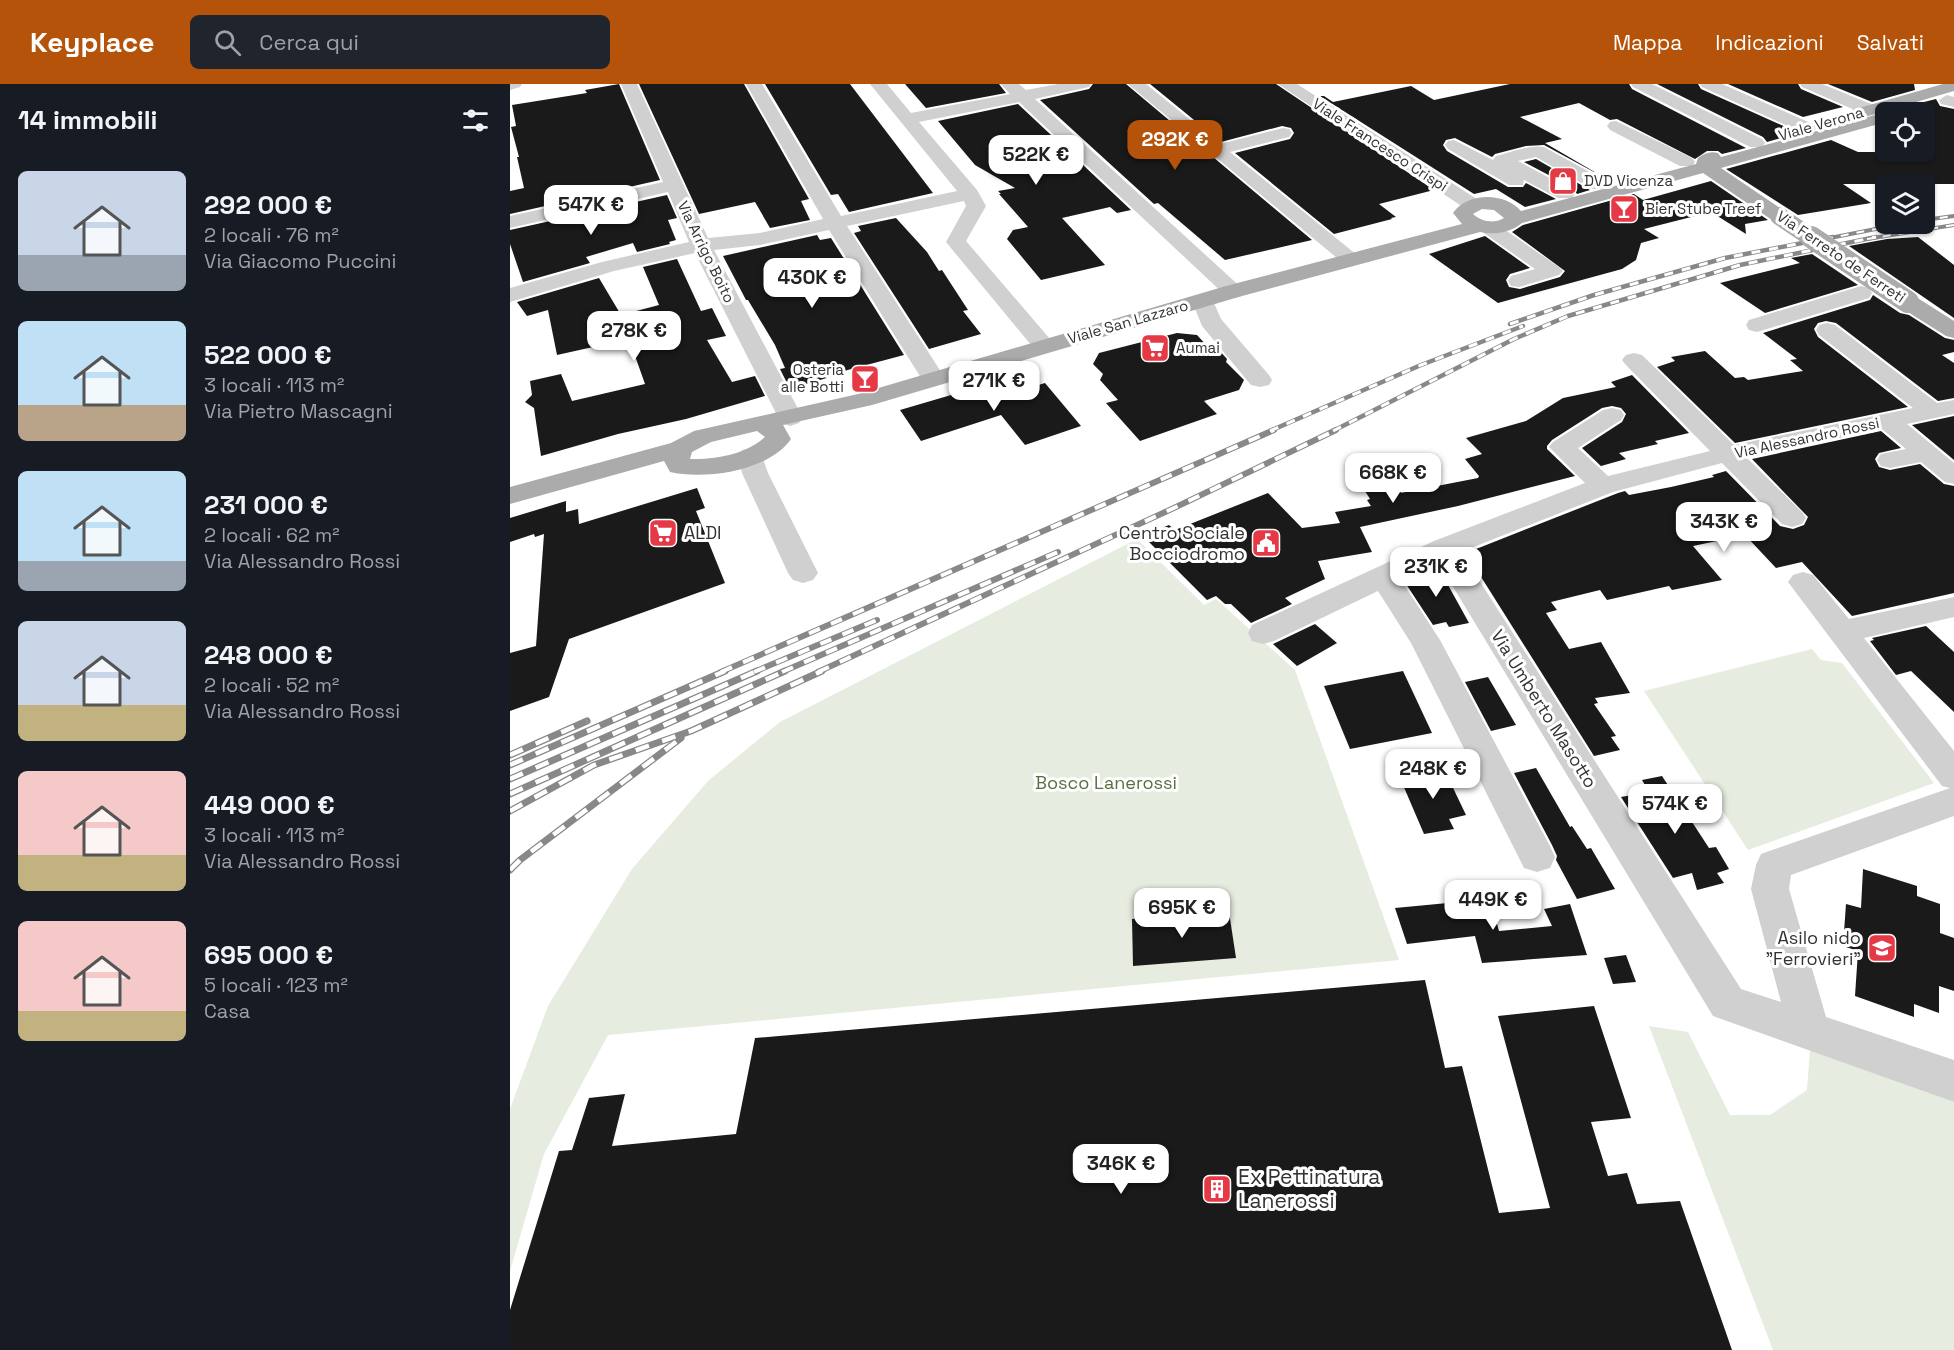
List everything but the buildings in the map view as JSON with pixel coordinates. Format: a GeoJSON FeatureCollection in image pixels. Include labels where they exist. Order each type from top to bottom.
{"type":"FeatureCollection","features":[{"type":"Feature","properties":{"kind":"main road","name":"Viale Verona"},"geometry":{"type":"LineString","coordinates":[[1926,102],[1952,96]]}},
{"type":"Feature","properties":{"kind":"main road","name":"Viale Verona"},"geometry":{"type":"LineString","coordinates":[[1932,102],[1952,96]]}},
{"type":"Feature","properties":{"kind":"main road","name":"Viale Verona"},"geometry":{"type":"LineString","coordinates":[[1510,214],[1565,194],[1686,162],[1736,153],[1756,143],[1806,128],[1875,114]]}},
{"type":"Feature","properties":{"kind":"main road","name":"Viale Verona"},"geometry":{"type":"LineString","coordinates":[[1510,214],[1660,180],[1736,153],[1875,114]]}},
{"type":"Feature","properties":{"kind":"main road"},"geometry":{"type":"LineString","coordinates":[[1733,185],[1725,174],[1724,168],[1736,153]]}},
{"type":"Feature","properties":{"kind":"main road","name":"Via Ferreto de Ferreti"},"geometry":{"type":"LineString","coordinates":[[1706,164],[1779,216],[1954,331]]}},
{"type":"Feature","properties":{"kind":"main road","name":"Via Ferreto de Ferreti"},"geometry":{"type":"LineString","coordinates":[[1660,180],[1701,173],[1733,185]]}},
{"type":"Feature","properties":{"kind":"main road","name":"Viale San Lazzaro"},"geometry":{"type":"LineString","coordinates":[[510,510],[679,457],[704,436],[743,425],[777,427],[933,378],[1234,291],[1421,240],[1477,220],[1508,225],[1510,214]]}},
{"type":"Feature","properties":{"kind":"main road","name":"Viale San Lazzaro"},"geometry":{"type":"LineString","coordinates":[[510,496],[679,457],[709,467],[746,464],[769,449],[777,427]]}},
{"type":"Feature","properties":{"kind":"street"},"geometry":{"type":"LineString","coordinates":[[510,86],[514,84]]}},
{"type":"Feature","properties":{"kind":"street","name":"Via Arrigo Boito"},"geometry":{"type":"LineString","coordinates":[[629,84],[777,427]]}},
{"type":"Feature","properties":{"kind":"street"},"geometry":{"type":"LineString","coordinates":[[754,84],[836,223],[933,378]]}},
{"type":"Feature","properties":{"kind":"street"},"geometry":{"type":"LineString","coordinates":[[878,84],[970,194],[976,206],[956,242],[1044,346]]}},
{"type":"Feature","properties":{"kind":"street"},"geometry":{"type":"LineString","coordinates":[[908,119],[1015,90],[1083,84]]}},
{"type":"Feature","properties":{"kind":"street"},"geometry":{"type":"LineString","coordinates":[[1136,84],[1350,259]]}},
{"type":"Feature","properties":{"kind":"street","name":"Viale Francesco Crispi"},"geometry":{"type":"LineString","coordinates":[[1286,84],[1477,220]]}},
{"type":"Feature","properties":{"kind":"street","name":"Viale Verona"},"geometry":{"type":"LineString","coordinates":[[1639,84],[1756,143]]}},
{"type":"Feature","properties":{"kind":"street"},"geometry":{"type":"LineString","coordinates":[[1708,84],[1806,128]]}},
{"type":"Feature","properties":{"kind":"street"},"geometry":{"type":"LineString","coordinates":[[1808,84],[1875,112]]}},
{"type":"Feature","properties":{"kind":"street"},"geometry":{"type":"LineString","coordinates":[[1015,90],[1234,291]]}},
{"type":"Feature","properties":{"kind":"street"},"geometry":{"type":"LineString","coordinates":[[1616,126],[1686,162]]}},
{"type":"Feature","properties":{"kind":"street"},"geometry":{"type":"LineString","coordinates":[[1216,150],[1283,133]]}},
{"type":"Feature","properties":{"kind":"street"},"geometry":{"type":"LineString","coordinates":[[1454,145],[1545,200]]}},
{"type":"Feature","properties":{"kind":"street"},"geometry":{"type":"LineString","coordinates":[[1565,194],[1502,160],[1538,151],[1599,185]]}},
{"type":"Feature","properties":{"kind":"street"},"geometry":{"type":"LineString","coordinates":[[510,222],[674,185]]}},
{"type":"Feature","properties":{"kind":"street"},"geometry":{"type":"LineString","coordinates":[[510,295],[609,266],[700,245],[760,239],[970,194]]}},
{"type":"Feature","properties":{"kind":"street"},"geometry":{"type":"LineString","coordinates":[[1477,220],[1552,271],[1519,281]]}},
{"type":"Feature","properties":{"kind":"street"},"geometry":{"type":"LineString","coordinates":[[1497,261],[1529,254]]}},
{"type":"Feature","properties":{"kind":"street"},"geometry":{"type":"LineString","coordinates":[[1756,325],[1862,293]]}},
{"type":"Feature","properties":{"kind":"street","name":"Viale San Lazzaro"},"geometry":{"type":"LineString","coordinates":[[1203,301],[1210,321],[1260,380]]}},
{"type":"Feature","properties":{"kind":"street","name":"Via Alessandro Rossi"},"geometry":{"type":"LineString","coordinates":[[1827,330],[1943,409]]}},
{"type":"Feature","properties":{"kind":"street","name":"Via Alessandro Rossi"},"geometry":{"type":"LineString","coordinates":[[1634,360],[1792,518]]}},
{"type":"Feature","properties":{"kind":"street","name":"Via Alessandro Rossi"},"geometry":{"type":"LineString","coordinates":[[1263,633],[1444,548],[1603,486],[1727,454],[1943,409]]}},
{"type":"Feature","properties":{"kind":"street"},"geometry":{"type":"LineString","coordinates":[[1603,486],[1562,447],[1612,415]]}},
{"type":"Feature","properties":{"kind":"street","name":"Via Alessandro Rossi"},"geometry":{"type":"LineString","coordinates":[[1887,421],[1954,476]]}},
{"type":"Feature","properties":{"kind":"street"},"geometry":{"type":"LineString","coordinates":[[1890,460],[1927,453]]}},
{"type":"Feature","properties":{"kind":"street"},"geometry":{"type":"LineString","coordinates":[[746,464],[803,573]]}},
{"type":"Feature","properties":{"kind":"street","name":"Via Umberto Masotto"},"geometry":{"type":"LineString","coordinates":[[1444,548],[1727,1003],[1954,1081]]}},
{"type":"Feature","properties":{"kind":"street"},"geometry":{"type":"LineString","coordinates":[[1384,577],[1425,640],[1537,857]]}},
{"type":"Feature","properties":{"kind":"street"},"geometry":{"type":"LineString","coordinates":[[1803,582],[1954,776]]}},
{"type":"Feature","properties":{"kind":"street"},"geometry":{"type":"LineString","coordinates":[[1841,632],[1954,607]]}},
{"type":"Feature","properties":{"kind":"street"},"geometry":{"type":"LineString","coordinates":[[1809,1030],[1770,890],[1774,865],[1954,801]]}},
{"type":"Feature","properties":{"kind":"green space","name":"Bosco Lanerossi"},"geometry":{"type":"Polygon","coordinates":[[[1137,539],[1204,605],[1216,599],[1295,670],[1399,960],[608,1035],[544,1154],[510,1271],[510,1109],[548,1006],[632,869],[708,781],[780,722],[1137,539]]]}},
{"type":"Feature","properties":{"kind":"green space"},"geometry":{"type":"Polygon","coordinates":[[[1812,649],[1821,660],[1842,663],[1934,783],[1748,850],[1644,691],[1812,649]]]}},
{"type":"Feature","properties":{"kind":"green space"},"geometry":{"type":"Polygon","coordinates":[[[1649,1026],[1688,1032],[1730,1115],[1770,1115],[1807,1090],[1810,1050],[1954,1102],[1954,1350],[1773,1350],[1649,1026]]]}},
{"type":"Feature","properties":{"kind":"railway"},"geometry":{"type":"LineString","coordinates":[[1935,219],[1954,216]]}},
{"type":"Feature","properties":{"kind":"railway"},"geometry":{"type":"LineString","coordinates":[[1867,239],[1954,225]]}},
{"type":"Feature","properties":{"kind":"railway"},"geometry":{"type":"LineString","coordinates":[[1825,239],[1875,229]]}},
{"type":"Feature","properties":{"kind":"railway"},"geometry":{"type":"LineString","coordinates":[[1510,324],[1594,295],[1725,258],[1833,237]]}},
{"type":"Feature","properties":{"kind":"railway"},"geometry":{"type":"LineString","coordinates":[[1333,431],[1514,339],[1568,316],[1740,265],[1876,237]]}},
{"type":"Feature","properties":{"kind":"railway"},"geometry":{"type":"LineString","coordinates":[[1270,431],[1421,365],[1523,326]]}},
{"type":"Feature","properties":{"kind":"railway"},"geometry":{"type":"LineString","coordinates":[[721,672],[1274,430]]}},
{"type":"Feature","properties":{"kind":"railway"},"geometry":{"type":"LineString","coordinates":[[818,672],[1176,507],[1336,430]]}},
{"type":"Feature","properties":{"kind":"railway"},"geometry":{"type":"LineString","coordinates":[[782,672],[1058,552]]}},
{"type":"Feature","properties":{"kind":"railway"},"geometry":{"type":"LineString","coordinates":[[754,672],[877,620]]}},
{"type":"Feature","properties":{"kind":"railway"},"geometry":{"type":"LineString","coordinates":[[510,765],[725,671]]}},
{"type":"Feature","properties":{"kind":"railway"},"geometry":{"type":"LineString","coordinates":[[510,779],[757,671]]}},
{"type":"Feature","properties":{"kind":"railway"},"geometry":{"type":"LineString","coordinates":[[510,794],[785,671]]}},
{"type":"Feature","properties":{"kind":"railway"},"geometry":{"type":"LineString","coordinates":[[510,811],[594,765],[691,731],[822,671]]}},
{"type":"Feature","properties":{"kind":"railway"},"geometry":{"type":"LineString","coordinates":[[510,755],[587,721]]}},
{"type":"Feature","properties":{"kind":"railway"},"geometry":{"type":"LineString","coordinates":[[510,870],[520,860],[681,738]]}},
{"type":"Feature","properties":{"kind":"place","name":"DVD Vicenza"},"geometry":{"type":"Point","coordinates":[1563,181]}},
{"type":"Feature","properties":{"kind":"place","name":"Bier Stube Treef"},"geometry":{"type":"Point","coordinates":[1624,209]}},
{"type":"Feature","properties":{"kind":"place","name":"Aumai"},"geometry":{"type":"Point","coordinates":[1155,348]}},
{"type":"Feature","properties":{"kind":"place","name":"Osteria alle Botti"},"geometry":{"type":"Point","coordinates":[865,379]}},
{"type":"Feature","properties":{"kind":"place","name":"ALDI"},"geometry":{"type":"Point","coordinates":[663,533]}},
{"type":"Feature","properties":{"kind":"place","name":"Centro Sociale Bocciodromo"},"geometry":{"type":"Point","coordinates":[1266,543]}},
{"type":"Feature","properties":{"kind":"place","name":"Asilo nido \"Ferrovieri\""},"geometry":{"type":"Point","coordinates":[1882,948]}},
{"type":"Feature","properties":{"kind":"place","name":"Ex Pettinatura Lanerossi"},"geometry":{"type":"Point","coordinates":[1217,1189]}}]}
